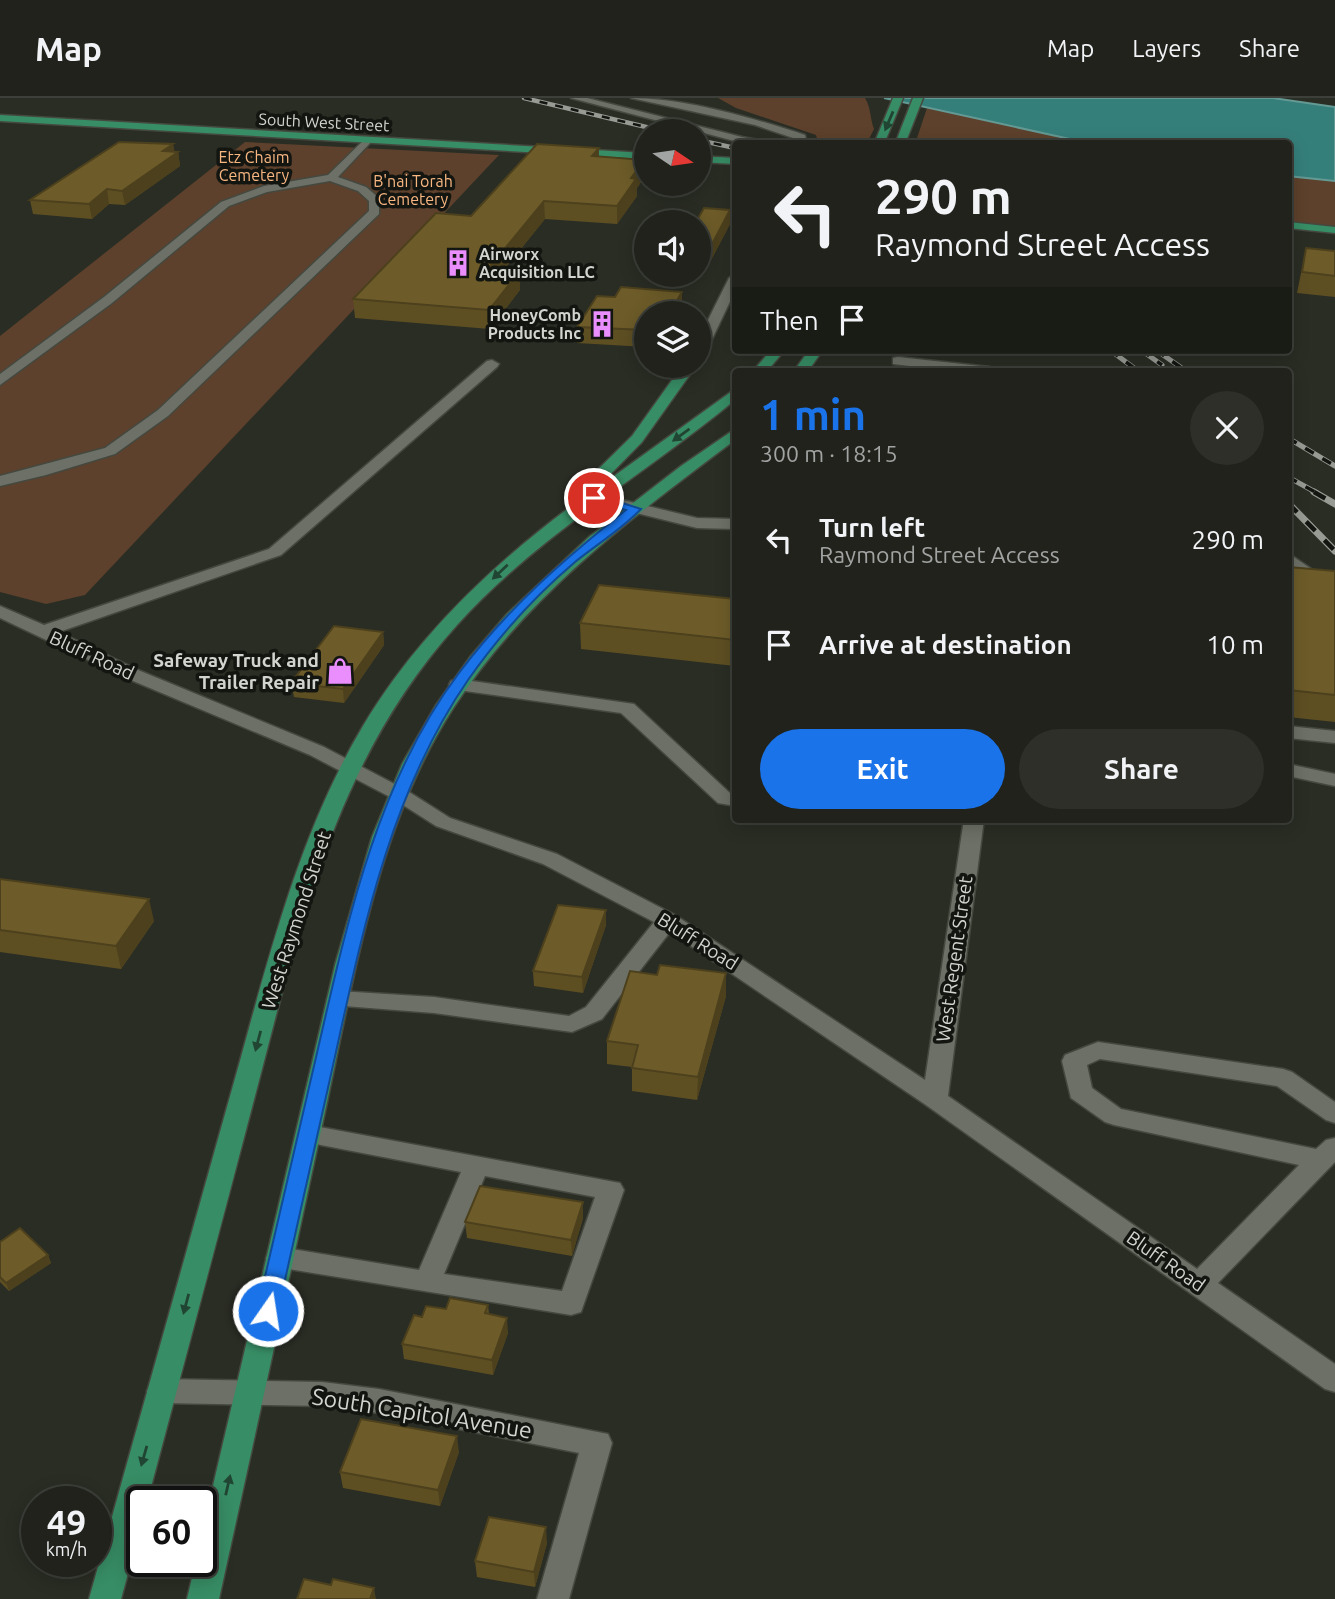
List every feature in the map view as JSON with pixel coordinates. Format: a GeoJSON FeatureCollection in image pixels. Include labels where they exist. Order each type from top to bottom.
{"type":"FeatureCollection","features":[{"type":"Feature","properties":{"kind":"main road"},"geometry":{"type":"LineString","coordinates":[[881,140],[898,98]]}},
{"type":"Feature","properties":{"kind":"main road"},"geometry":{"type":"LineString","coordinates":[[902,140],[918,98]]}},
{"type":"Feature","properties":{"kind":"main road","name":"South West Street"},"geometry":{"type":"LineString","coordinates":[[0,118],[634,155]]}},
{"type":"Feature","properties":{"kind":"main road"},"geometry":{"type":"LineString","coordinates":[[711,159],[732,160]]}},
{"type":"Feature","properties":{"kind":"main road"},"geometry":{"type":"LineString","coordinates":[[1292,225],[1335,230]]}},
{"type":"Feature","properties":{"kind":"main road"},"geometry":{"type":"LineString","coordinates":[[763,368],[775,354]]}},
{"type":"Feature","properties":{"kind":"main road"},"geometry":{"type":"LineString","coordinates":[[544,535],[637,439],[681,378]]}},
{"type":"Feature","properties":{"kind":"main road","name":"West Raymond Street"},"geometry":{"type":"LineString","coordinates":[[105,1599],[281,957],[314,855],[350,767],[409,674],[436,639],[496,576],[544,535],[732,395]]}},
{"type":"Feature","properties":{"kind":"main road"},"geometry":{"type":"LineString","coordinates":[[203,1599],[339,999],[376,862],[399,794],[418,754],[458,685],[510,618],[594,539],[732,435]]}},
{"type":"Feature","properties":{"kind":"street"},"geometry":{"type":"LineString","coordinates":[[576,98],[742,140]]}},
{"type":"Feature","properties":{"kind":"street"},"geometry":{"type":"LineString","coordinates":[[636,98],[757,122]]}},
{"type":"Feature","properties":{"kind":"street"},"geometry":{"type":"LineString","coordinates":[[699,98],[801,137],[801,140]]}},
{"type":"Feature","properties":{"kind":"street"},"geometry":{"type":"LineString","coordinates":[[331,178],[367,140]]}},
{"type":"Feature","properties":{"kind":"street"},"geometry":{"type":"LineString","coordinates":[[0,381],[108,300],[225,204],[248,192],[287,183],[331,178],[362,189],[375,200],[375,212],[163,413],[110,451],[41,472],[0,481]]}},
{"type":"Feature","properties":{"kind":"street"},"geometry":{"type":"LineString","coordinates":[[711,327],[732,284]]}},
{"type":"Feature","properties":{"kind":"street"},"geometry":{"type":"LineString","coordinates":[[898,361],[962,368]]}},
{"type":"Feature","properties":{"kind":"street"},"geometry":{"type":"LineString","coordinates":[[42,632],[275,551],[492,364]]}},
{"type":"Feature","properties":{"kind":"street"},"geometry":{"type":"LineString","coordinates":[[594,498],[697,523],[732,524]]}},
{"type":"Feature","properties":{"kind":"street"},"geometry":{"type":"LineString","coordinates":[[1292,561],[1319,582],[1335,582]]}},
{"type":"Feature","properties":{"kind":"street","name":"Bluff Road"},"geometry":{"type":"LineString","coordinates":[[4,616],[121,669],[283,736],[350,767],[443,822],[550,859],[667,920],[935,1099],[1335,1380]]}},
{"type":"Feature","properties":{"kind":"street"},"geometry":{"type":"LineString","coordinates":[[458,685],[627,708],[724,799],[732,800]]}},
{"type":"Feature","properties":{"kind":"street"},"geometry":{"type":"LineString","coordinates":[[1292,733],[1335,737]]}},
{"type":"Feature","properties":{"kind":"street"},"geometry":{"type":"LineString","coordinates":[[1292,771],[1335,780]]}},
{"type":"Feature","properties":{"kind":"street","name":"West Regent Street"},"geometry":{"type":"LineString","coordinates":[[935,1099],[970,823]]}},
{"type":"Feature","properties":{"kind":"street"},"geometry":{"type":"LineString","coordinates":[[339,999],[434,1005],[572,1024],[594,1013],[667,920]]}},
{"type":"Feature","properties":{"kind":"street"},"geometry":{"type":"LineString","coordinates":[[1328,1154],[1114,1115],[1080,1091],[1074,1061],[1098,1050],[1283,1078],[1335,1114]]}},
{"type":"Feature","properties":{"kind":"street"},"geometry":{"type":"LineString","coordinates":[[280,1258],[571,1304],[611,1190],[309,1134]]}},
{"type":"Feature","properties":{"kind":"street"},"geometry":{"type":"LineString","coordinates":[[1199,1285],[1328,1154]]}},
{"type":"Feature","properties":{"kind":"street"},"geometry":{"type":"LineString","coordinates":[[427,1282],[477,1166]]}},
{"type":"Feature","properties":{"kind":"street","name":"South Capitol Avenue"},"geometry":{"type":"LineString","coordinates":[[162,1391],[322,1394],[379,1401],[597,1443],[553,1599]]}},
{"type":"Feature","properties":{"kind":"green space"},"geometry":{"type":"Polygon","coordinates":[[[718,98],[865,98],[874,129],[868,140],[817,140],[816,135],[736,108],[718,98]]]}},
{"type":"Feature","properties":{"kind":"green space"},"geometry":{"type":"Polygon","coordinates":[[[927,108],[1074,140],[916,140],[927,108]]]}},
{"type":"Feature","properties":{"kind":"green space"},"geometry":{"type":"Polygon","coordinates":[[[245,142],[499,155],[85,595],[46,604],[0,592],[0,336],[245,142]]]}},
{"type":"Feature","properties":{"kind":"green space"},"geometry":{"type":"Polygon","coordinates":[[[1292,176],[1335,181],[1335,226],[1292,222],[1292,176]]]}},
{"type":"Feature","properties":{"kind":"water"},"geometry":{"type":"Polygon","coordinates":[[[884,98],[1273,98],[1335,107],[1335,181],[1292,176],[1292,140],[1074,140],[884,98]]]}},
{"type":"Feature","properties":{"kind":"building"},"geometry":{"type":"Polygon","coordinates":[[[119,142],[173,144],[163,151],[178,152],[122,191],[107,189],[89,204],[30,200],[119,142]]]}},
{"type":"Feature","properties":{"kind":"building"},"geometry":{"type":"Polygon","coordinates":[[[537,144],[599,148],[592,156],[634,159],[634,174],[631,178],[634,182],[617,206],[544,201],[488,269],[519,272],[489,310],[353,299],[436,213],[471,216],[537,144]]]}},
{"type":"Feature","properties":{"kind":"building"},"geometry":{"type":"Polygon","coordinates":[[[704,208],[730,210],[711,246],[711,210],[703,210],[704,208]]]}},
{"type":"Feature","properties":{"kind":"building"},"geometry":{"type":"Polygon","coordinates":[[[1306,248],[1335,251],[1335,276],[1302,272],[1306,248]]]}},
{"type":"Feature","properties":{"kind":"building"},"geometry":{"type":"Polygon","coordinates":[[[621,287],[682,292],[677,301],[634,301],[634,329],[577,327],[597,296],[615,297],[621,287]]]}},
{"type":"Feature","properties":{"kind":"building"},"geometry":{"type":"Polygon","coordinates":[[[1292,567],[1335,571],[1335,695],[1292,690],[1292,567]]]}},
{"type":"Feature","properties":{"kind":"building"},"geometry":{"type":"Polygon","coordinates":[[[599,585],[732,599],[732,640],[580,623],[599,585]]]}},
{"type":"Feature","properties":{"kind":"building","name":"Safeway Truck and Trailer Repair"},"geometry":{"type":"Polygon","coordinates":[[[334,626],[383,632],[343,689],[291,683],[334,626]]]}},
{"type":"Feature","properties":{"kind":"building"},"geometry":{"type":"Polygon","coordinates":[[[0,879],[149,899],[116,946],[0,930],[0,879]]]}},
{"type":"Feature","properties":{"kind":"building"},"geometry":{"type":"Polygon","coordinates":[[[558,905],[606,910],[582,977],[533,971],[558,905]]]}},
{"type":"Feature","properties":{"kind":"building"},"geometry":{"type":"Polygon","coordinates":[[[660,965],[726,973],[698,1077],[632,1068],[638,1045],[607,1041],[630,971],[657,975],[660,965]]]}},
{"type":"Feature","properties":{"kind":"building"},"geometry":{"type":"Polygon","coordinates":[[[480,1186],[583,1202],[571,1240],[465,1222],[480,1186]]]}},
{"type":"Feature","properties":{"kind":"building"},"geometry":{"type":"Polygon","coordinates":[[[20,1228],[48,1255],[6,1283],[0,1277],[0,1242],[20,1228]]]}},
{"type":"Feature","properties":{"kind":"building"},"geometry":{"type":"Polygon","coordinates":[[[450,1298],[488,1305],[485,1313],[507,1318],[492,1360],[402,1344],[414,1315],[422,1317],[426,1306],[446,1309],[450,1298]]]}},
{"type":"Feature","properties":{"kind":"building"},"geometry":{"type":"Polygon","coordinates":[[[361,1419],[457,1436],[438,1490],[340,1472],[361,1419]]]}},
{"type":"Feature","properties":{"kind":"building"},"geometry":{"type":"Polygon","coordinates":[[[489,1517],[546,1527],[534,1572],[475,1561],[489,1517]]]}},
{"type":"Feature","properties":{"kind":"building"},"geometry":{"type":"Polygon","coordinates":[[[304,1579],[331,1585],[333,1579],[374,1588],[370,1599],[297,1599],[304,1579]]]}},
{"type":"Feature","properties":{"kind":"railway"},"geometry":{"type":"LineString","coordinates":[[524,98],[634,124]]}},
{"type":"Feature","properties":{"kind":"railway"},"geometry":{"type":"LineString","coordinates":[[711,143],[732,147]]}},
{"type":"Feature","properties":{"kind":"railway"},"geometry":{"type":"LineString","coordinates":[[1115,354],[1134,368]]}},
{"type":"Feature","properties":{"kind":"railway"},"geometry":{"type":"LineString","coordinates":[[1147,354],[1162,365]]}},
{"type":"Feature","properties":{"kind":"railway"},"geometry":{"type":"LineString","coordinates":[[1162,354],[1182,368]]}},
{"type":"Feature","properties":{"kind":"railway"},"geometry":{"type":"LineString","coordinates":[[1292,440],[1335,466]]}},
{"type":"Feature","properties":{"kind":"railway"},"geometry":{"type":"LineString","coordinates":[[1292,479],[1317,493]]}},
{"type":"Feature","properties":{"kind":"railway"},"geometry":{"type":"LineString","coordinates":[[1314,492],[1335,504]]}},
{"type":"Feature","properties":{"kind":"railway"},"geometry":{"type":"LineString","coordinates":[[1292,507],[1335,551]]}},
{"type":"Feature","properties":{"kind":"place","name":"Airworx Acquisition LLC"},"geometry":{"type":"Point","coordinates":[458,263]}},
{"type":"Feature","properties":{"kind":"place","name":"HoneyComb Products Inc"},"geometry":{"type":"Point","coordinates":[602,324]}},
{"type":"Feature","properties":{"kind":"place","name":"Safeway Truck and Trailer Repair"},"geometry":{"type":"Point","coordinates":[340,671]}},
{"type":"Feature","properties":{"kind":"route"},"geometry":{"type":"LineString","coordinates":[[268,1311],[346,965],[399,794],[412,764],[447,702],[510,618],[568,561],[635,509],[594,498]]}},
{"type":"Feature","properties":{"kind":"park label","name":"Etz Chaim Cemetery"},"geometry":{"type":"Point","coordinates":[254,166]}},
{"type":"Feature","properties":{"kind":"park label","name":"B'nai Torah Cemetery"},"geometry":{"type":"Point","coordinates":[413,190]}}]}
